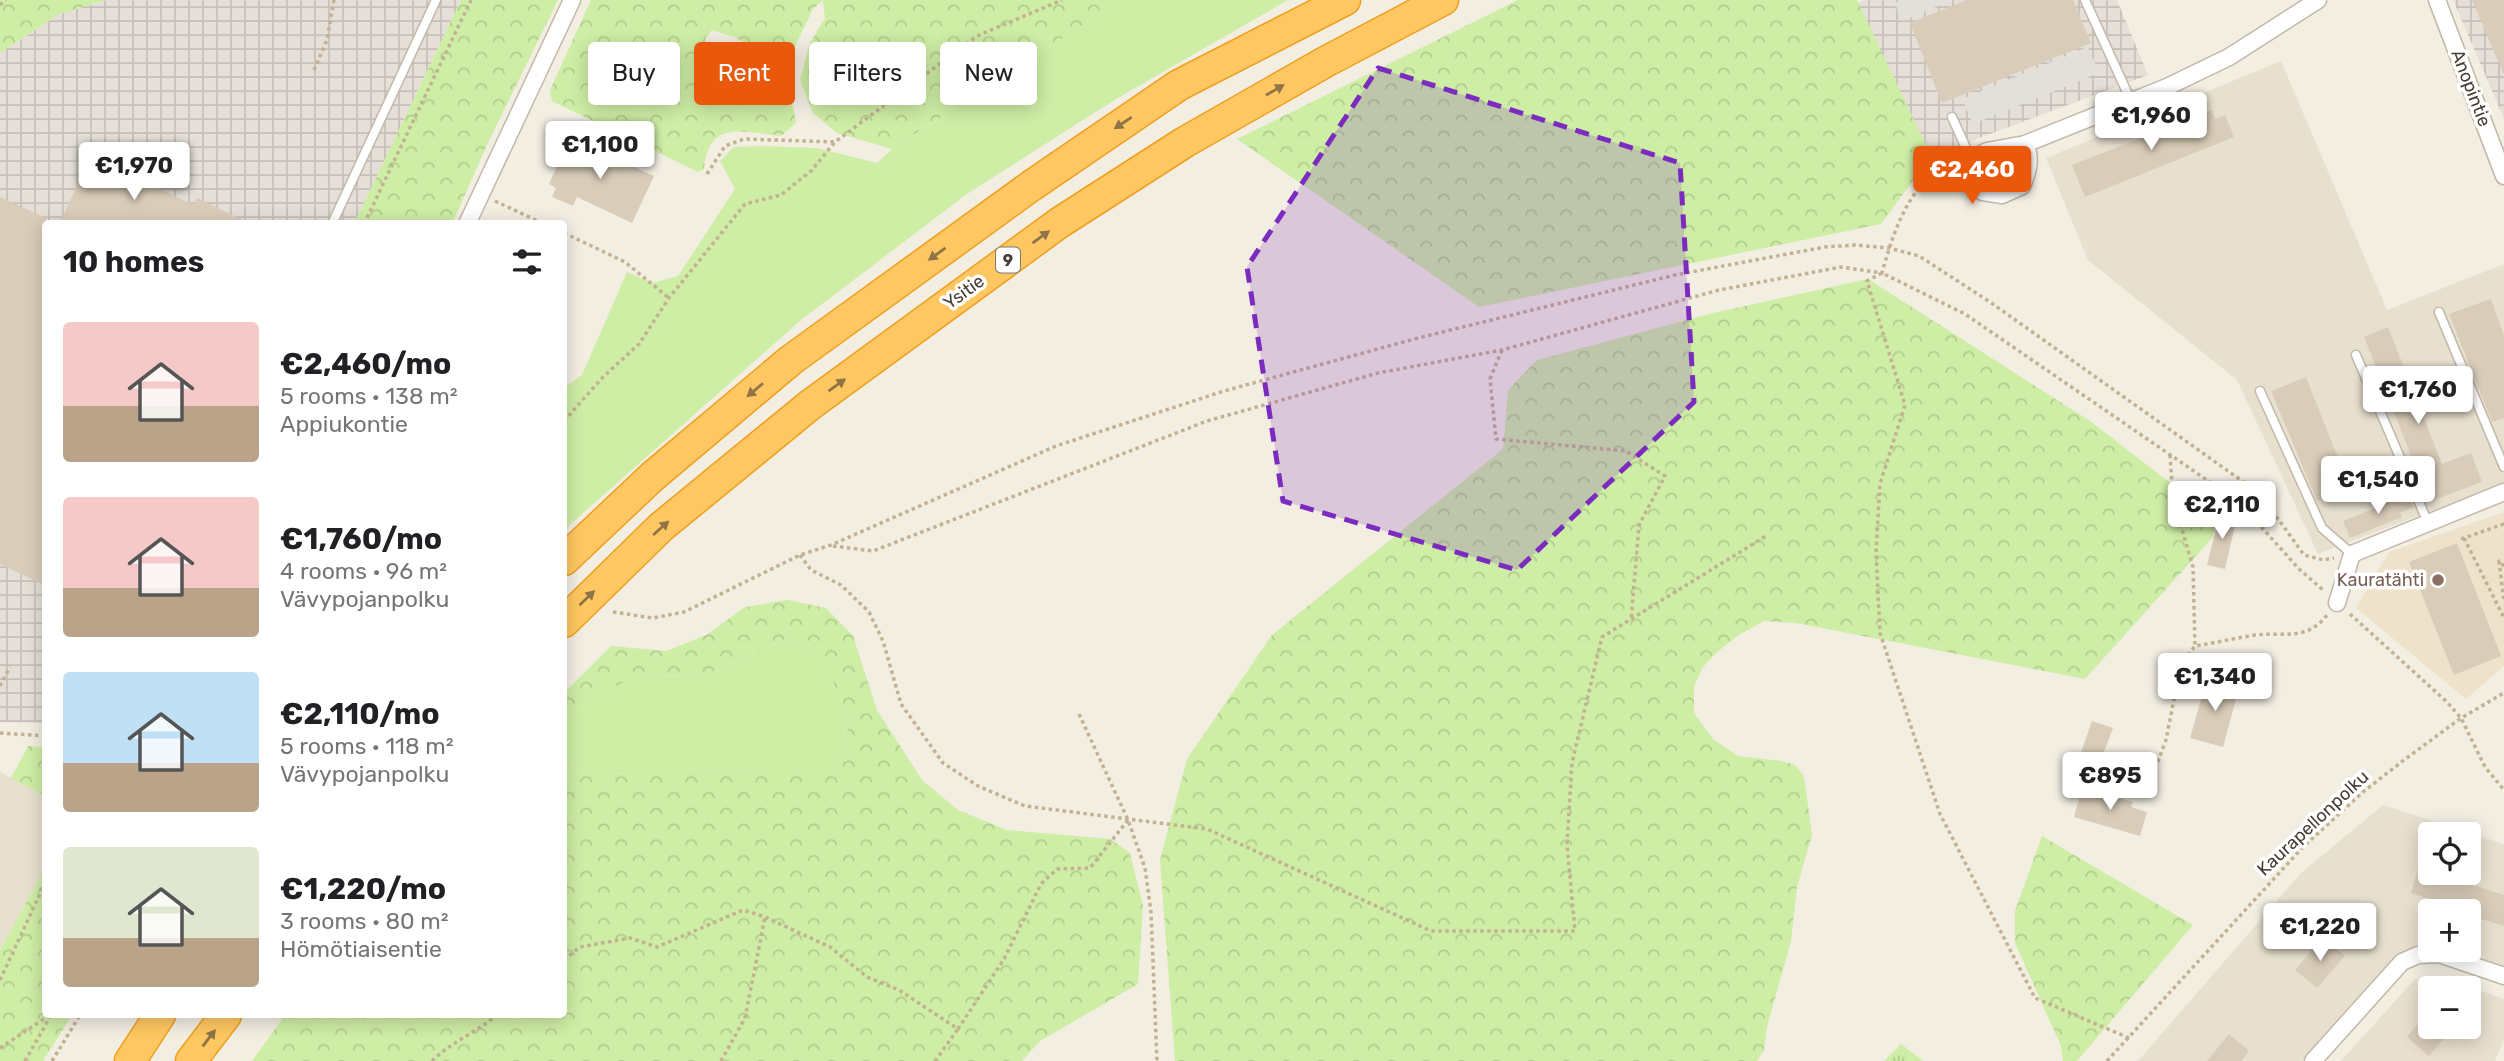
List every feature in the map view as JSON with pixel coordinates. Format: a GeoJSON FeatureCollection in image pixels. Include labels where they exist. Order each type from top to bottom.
{"type":"FeatureCollection","features":[{"type":"Feature","properties":{"kind":"highway"},"geometry":{"type":"LineString","coordinates":[[567,557],[653,476],[791,360],[1031,186],[1180,85],[1315,0]]}},
{"type":"Feature","properties":{"kind":"highway"},"geometry":{"type":"LineString","coordinates":[[1180,85],[1345,0]]}},
{"type":"Feature","properties":{"kind":"highway","name":"Ysitie"},"geometry":{"type":"LineString","coordinates":[[567,619],[661,527],[810,405],[1059,223],[1185,142],[1327,61],[1443,0]]}},
{"type":"Feature","properties":{"kind":"highway"},"geometry":{"type":"LineString","coordinates":[[130,1061],[158,1018]]}},
{"type":"Feature","properties":{"kind":"highway"},"geometry":{"type":"LineString","coordinates":[[191,1061],[224,1018]]}},
{"type":"Feature","properties":{"kind":"street"},"geometry":{"type":"LineString","coordinates":[[469,220],[572,0]]}},
{"type":"Feature","properties":{"kind":"street"},"geometry":{"type":"LineString","coordinates":[[2025,144],[2029,171],[2022,186],[2003,195],[1983,192],[1974,176],[1971,159],[1987,152],[2025,144],[2229,57],[2318,0]]}},
{"type":"Feature","properties":{"kind":"street","name":"Anopintie"},"geometry":{"type":"LineString","coordinates":[[2437,0],[2504,176]]}},
{"type":"Feature","properties":{"kind":"street"},"geometry":{"type":"LineString","coordinates":[[2337,603],[2353,554],[2504,492]]}},
{"type":"Feature","properties":{"kind":"street"},"geometry":{"type":"LineString","coordinates":[[2313,1061],[2402,962],[2418,955],[2439,954],[2504,976]]}},
{"type":"Feature","properties":{"kind":"lane"},"geometry":{"type":"LineString","coordinates":[[333,220],[436,0]]}},
{"type":"Feature","properties":{"kind":"lane"},"geometry":{"type":"LineString","coordinates":[[2085,0],[2131,101]]}},
{"type":"Feature","properties":{"kind":"lane"},"geometry":{"type":"LineString","coordinates":[[1952,117],[1971,159]]}},
{"type":"Feature","properties":{"kind":"lane"},"geometry":{"type":"LineString","coordinates":[[2439,312],[2504,467]]}},
{"type":"Feature","properties":{"kind":"lane"},"geometry":{"type":"LineString","coordinates":[[2356,355],[2428,523]]}},
{"type":"Feature","properties":{"kind":"lane"},"geometry":{"type":"LineString","coordinates":[[2260,391],[2322,528],[2353,554]]}},
{"type":"Feature","properties":{"kind":"path"},"geometry":{"type":"LineString","coordinates":[[0,5],[6,0]]}},
{"type":"Feature","properties":{"kind":"path"},"geometry":{"type":"LineString","coordinates":[[314,70],[327,40],[334,0]]}},
{"type":"Feature","properties":{"kind":"path"},"geometry":{"type":"LineString","coordinates":[[366,220],[471,0]]}},
{"type":"Feature","properties":{"kind":"path"},"geometry":{"type":"LineString","coordinates":[[567,418],[603,377],[639,344],[669,298],[745,204],[781,195],[811,171],[835,142],[977,36],[1062,0]]}},
{"type":"Feature","properties":{"kind":"path"},"geometry":{"type":"LineString","coordinates":[[708,174],[725,146],[744,139],[835,142]]}},
{"type":"Feature","properties":{"kind":"path"},"geometry":{"type":"LineString","coordinates":[[1953,160],[1931,173],[1914,194],[1889,248],[1882,273],[1867,281],[1905,405],[1880,484],[1876,552],[1881,633],[1940,814],[2035,999],[2129,1038]]}},
{"type":"Feature","properties":{"kind":"path"},"geometry":{"type":"LineString","coordinates":[[480,194],[535,220]]}},
{"type":"Feature","properties":{"kind":"path"},"geometry":{"type":"LineString","coordinates":[[567,234],[625,262],[669,298]]}},
{"type":"Feature","properties":{"kind":"path"},"geometry":{"type":"LineString","coordinates":[[613,612],[653,618],[684,612],[800,555],[831,545],[1056,446],[1224,391],[1418,338],[1675,275],[1825,247],[1856,245],[1889,248],[1919,256],[1990,302],[2245,483],[2271,511],[2304,555],[2323,560],[2353,554]]}},
{"type":"Feature","properties":{"kind":"path"},"geometry":{"type":"LineString","coordinates":[[831,545],[873,551],[1207,421],[1378,373],[1502,350],[1719,290],[1841,268],[1882,273],[1965,314],[2239,502],[2299,569],[2411,668],[2460,718],[2485,767],[2504,790]]}},
{"type":"Feature","properties":{"kind":"path"},"geometry":{"type":"LineString","coordinates":[[1502,350],[1490,379],[1496,439],[1626,451],[1665,476],[1639,525],[1631,621]]}},
{"type":"Feature","properties":{"kind":"path"},"geometry":{"type":"LineString","coordinates":[[2143,777],[2158,761],[2166,740],[2181,664],[2195,646],[2193,567],[2173,499],[2169,455]]}},
{"type":"Feature","properties":{"kind":"path"},"geometry":{"type":"LineString","coordinates":[[2504,524],[2463,538],[2504,618]]}},
{"type":"Feature","properties":{"kind":"path"},"geometry":{"type":"LineString","coordinates":[[800,555],[811,570],[841,585],[869,612],[883,641],[901,704],[943,763],[978,786],[1025,806],[1207,829],[1431,931],[1576,931],[1567,844],[1572,763],[1602,637],[1766,537]]}},
{"type":"Feature","properties":{"kind":"path"},"geometry":{"type":"LineString","coordinates":[[2504,566],[2499,561],[2504,601]]}},
{"type":"Feature","properties":{"kind":"path"},"geometry":{"type":"LineString","coordinates":[[2195,646],[2259,635],[2295,635],[2319,626],[2337,603]]}},
{"type":"Feature","properties":{"kind":"path"},"geometry":{"type":"LineString","coordinates":[[0,686],[10,667]]}},
{"type":"Feature","properties":{"kind":"path","name":"Kaurapellonpolku"},"geometry":{"type":"LineString","coordinates":[[2107,1061],[2303,847],[2362,792],[2460,718],[2504,693]]}},
{"type":"Feature","properties":{"kind":"path"},"geometry":{"type":"LineString","coordinates":[[1079,715],[1128,820],[1145,868],[1151,912],[1157,1061]]}},
{"type":"Feature","properties":{"kind":"path"},"geometry":{"type":"LineString","coordinates":[[0,733],[42,736]]}},
{"type":"Feature","properties":{"kind":"path"},"geometry":{"type":"LineString","coordinates":[[935,1061],[1004,959],[1041,884],[1057,869],[1090,869],[1128,820]]}},
{"type":"Feature","properties":{"kind":"path"},"geometry":{"type":"LineString","coordinates":[[0,980],[42,890]]}},
{"type":"Feature","properties":{"kind":"path"},"geometry":{"type":"LineString","coordinates":[[567,958],[580,947],[630,938],[657,947],[743,910],[765,917],[830,947],[867,977],[899,990],[958,1029]]}},
{"type":"Feature","properties":{"kind":"path"},"geometry":{"type":"LineString","coordinates":[[722,1061],[746,1018],[765,917]]}},
{"type":"Feature","properties":{"kind":"path"},"geometry":{"type":"LineString","coordinates":[[0,1048],[45,1018]]}},
{"type":"Feature","properties":{"kind":"path"},"geometry":{"type":"LineString","coordinates":[[24,1061],[48,1018]]}},
{"type":"Feature","properties":{"kind":"path"},"geometry":{"type":"LineString","coordinates":[[52,1061],[78,1018]]}},
{"type":"Feature","properties":{"kind":"path"},"geometry":{"type":"LineString","coordinates":[[432,1061],[443,1050],[493,1018]]}},
{"type":"Feature","properties":{"kind":"highlighted area"},"geometry":{"type":"Polygon","coordinates":[[[1378,68],[1680,163],[1694,402],[1517,570],[1283,501],[1247,267],[1378,68]]]}},
{"type":"Feature","properties":{"kind":"shaded area"},"geometry":{"type":"Polygon","coordinates":[[[106,0],[461,0],[356,220],[42,220],[42,723],[0,722],[0,53],[59,14],[106,0]]]}},
{"type":"Feature","properties":{"kind":"shaded area"},"geometry":{"type":"Polygon","coordinates":[[[1865,0],[2117,0],[2148,75],[1931,156],[1858,3],[1865,0]]]}},
{"type":"Feature","properties":{"kind":"shaded area"},"geometry":{"type":"Polygon","coordinates":[[[1902,0],[1953,0],[1902,21],[1895,3],[1902,0]]]}},
{"type":"Feature","properties":{"kind":"shaded area"},"geometry":{"type":"Polygon","coordinates":[[[2453,0],[2504,0],[2504,119],[2453,0]]]}},
{"type":"Feature","properties":{"kind":"shaded area"},"geometry":{"type":"Polygon","coordinates":[[[2088,47],[2099,73],[1973,124],[1962,99],[2088,47]]]}},
{"type":"Feature","properties":{"kind":"shaded area"},"geometry":{"type":"Polygon","coordinates":[[[2281,61],[2387,310],[2504,264],[2504,483],[2318,554],[2237,380],[2088,260],[2046,158],[2281,61]]]}},
{"type":"Feature","properties":{"kind":"shaded area","name":"Kauratähti"},"geometry":{"type":"Polygon","coordinates":[[[2504,512],[2504,666],[2466,699],[2356,608],[2389,552],[2504,512]]]}},
{"type":"Feature","properties":{"kind":"shaded area"},"geometry":{"type":"Polygon","coordinates":[[[0,772],[42,794],[42,873],[0,950],[0,772]]]}},
{"type":"Feature","properties":{"kind":"shaded area"},"geometry":{"type":"Polygon","coordinates":[[[2383,805],[2436,822],[2418,822],[2418,885],[2481,885],[2481,837],[2504,844],[2504,968],[2481,960],[2481,899],[2418,899],[2418,953],[2396,959],[2302,1061],[2138,1061],[2301,873],[2383,805]]]}},
{"type":"Feature","properties":{"kind":"shaded area"},"geometry":{"type":"Polygon","coordinates":[[[2415,979],[2418,979],[2418,1039],[2481,1039],[2481,991],[2504,999],[2504,1039],[2495,1061],[2341,1061],[2415,979]]]}},
{"type":"Feature","properties":{"kind":"green space"},"geometry":{"type":"Polygon","coordinates":[[[0,0],[106,0],[59,14],[0,53],[0,0]]]}},
{"type":"Feature","properties":{"kind":"green space"},"geometry":{"type":"Polygon","coordinates":[[[461,0],[558,0],[486,147],[454,220],[356,220],[461,0]]]}},
{"type":"Feature","properties":{"kind":"green space"},"geometry":{"type":"Polygon","coordinates":[[[591,0],[823,0],[813,9],[795,46],[795,42],[743,42],[712,30],[705,39],[706,42],[694,42],[694,105],[792,105],[796,123],[781,136],[730,132],[720,136],[707,153],[704,169],[698,172],[552,101],[550,90],[591,0]]]}},
{"type":"Feature","properties":{"kind":"green space"},"geometry":{"type":"Polygon","coordinates":[[[823,0],[1120,0],[1042,52],[1037,51],[1037,42],[940,42],[940,105],[959,105],[892,149],[837,133],[813,113],[810,105],[926,105],[926,42],[811,42],[825,18],[823,0]]]}},
{"type":"Feature","properties":{"kind":"green space"},"geometry":{"type":"Polygon","coordinates":[[[1120,0],[1288,0],[1116,99],[967,194],[801,320],[567,527],[567,386],[582,375],[627,272],[652,283],[678,276],[735,189],[720,161],[734,147],[759,146],[817,148],[877,163],[892,149],[959,105],[1037,105],[1037,51],[1042,52],[1120,0]]]}},
{"type":"Feature","properties":{"kind":"green space"},"geometry":{"type":"Polygon","coordinates":[[[1518,0],[1857,0],[1931,156],[1881,224],[1479,307],[1237,139],[1518,0]]]}},
{"type":"Feature","properties":{"kind":"green space"},"geometry":{"type":"Polygon","coordinates":[[[809,47],[809,103],[800,80],[809,47]]]}},
{"type":"Feature","properties":{"kind":"green space"},"geometry":{"type":"Polygon","coordinates":[[[1868,279],[2090,421],[2217,519],[2212,538],[2085,679],[1796,623],[1764,621],[1739,635],[1703,667],[1694,686],[1694,713],[1713,739],[1738,756],[1795,765],[1804,776],[1812,835],[1797,887],[1791,941],[1767,1027],[1764,1050],[1757,1061],[1175,1061],[1160,860],[1187,759],[1272,635],[1503,449],[1508,390],[1537,360],[1713,313],[1868,279]]]}},
{"type":"Feature","properties":{"kind":"green space"},"geometry":{"type":"Polygon","coordinates":[[[788,600],[826,608],[853,636],[877,710],[922,780],[958,810],[1007,830],[1110,839],[1130,853],[1143,906],[1138,984],[1040,1041],[1022,1061],[252,1061],[283,1018],[567,1018],[567,767],[607,774],[703,770],[817,774],[837,770],[850,719],[822,658],[786,639],[701,677],[635,676],[596,697],[567,718],[567,690],[611,646],[666,651],[706,635],[745,607],[788,600]]]}},
{"type":"Feature","properties":{"kind":"green space"},"geometry":{"type":"Polygon","coordinates":[[[786,639],[822,658],[850,719],[837,770],[817,774],[703,770],[607,774],[567,767],[567,718],[596,697],[635,676],[701,677],[786,639]]]}},
{"type":"Feature","properties":{"kind":"green space"},"geometry":{"type":"Polygon","coordinates":[[[28,746],[42,747],[42,794],[11,778],[28,746]]]}},
{"type":"Feature","properties":{"kind":"green space"},"geometry":{"type":"Polygon","coordinates":[[[2042,836],[2193,925],[2077,1061],[2063,1061],[2061,1046],[2015,943],[2015,911],[2042,836]]]}},
{"type":"Feature","properties":{"kind":"green space"},"geometry":{"type":"Polygon","coordinates":[[[42,873],[42,1018],[70,1018],[43,1061],[0,1061],[0,950],[42,873]]]}},
{"type":"Feature","properties":{"kind":"green space"},"geometry":{"type":"Polygon","coordinates":[[[1901,1044],[1923,1061],[1884,1061],[1901,1044]]]}},
{"type":"Feature","properties":{"kind":"building"},"geometry":{"type":"Polygon","coordinates":[[[1967,0],[2073,0],[2091,43],[1942,103],[1910,23],[1967,0]]]}},
{"type":"Feature","properties":{"kind":"building"},"geometry":{"type":"Polygon","coordinates":[[[2472,0],[2504,0],[2504,75],[2472,0]]]}},
{"type":"Feature","properties":{"kind":"building"},"geometry":{"type":"Polygon","coordinates":[[[2212,110],[2215,119],[2225,115],[2234,137],[2085,197],[2072,165],[2212,110]]]}},
{"type":"Feature","properties":{"kind":"building"},"geometry":{"type":"Polygon","coordinates":[[[570,138],[654,176],[632,223],[577,197],[573,206],[552,197],[556,188],[549,184],[570,138]]]}},
{"type":"Feature","properties":{"kind":"building"},"geometry":{"type":"Polygon","coordinates":[[[91,157],[194,205],[197,198],[243,220],[61,220],[91,157]]]}},
{"type":"Feature","properties":{"kind":"building"},"geometry":{"type":"Polygon","coordinates":[[[0,197],[46,218],[42,220],[42,584],[0,564],[0,197]]]}},
{"type":"Feature","properties":{"kind":"building"},"geometry":{"type":"Polygon","coordinates":[[[2491,299],[2504,336],[2504,418],[2492,422],[2449,314],[2491,299]]]}},
{"type":"Feature","properties":{"kind":"building"},"geometry":{"type":"Polygon","coordinates":[[[2388,327],[2442,464],[2471,453],[2482,482],[2426,503],[2414,474],[2418,473],[2364,337],[2388,327]]]}},
{"type":"Feature","properties":{"kind":"building"},"geometry":{"type":"Polygon","coordinates":[[[2306,377],[2350,488],[2317,501],[2271,391],[2306,377]]]}},
{"type":"Feature","properties":{"kind":"building"},"geometry":{"type":"Polygon","coordinates":[[[2408,494],[2414,507],[2400,513],[2402,517],[2350,538],[2343,521],[2408,494]]]}},
{"type":"Feature","properties":{"kind":"building"},"geometry":{"type":"Polygon","coordinates":[[[2220,513],[2237,517],[2225,569],[2207,565],[2220,513]]]}},
{"type":"Feature","properties":{"kind":"building"},"geometry":{"type":"Polygon","coordinates":[[[2457,543],[2501,656],[2454,675],[2409,562],[2457,543]]]}},
{"type":"Feature","properties":{"kind":"building"},"geometry":{"type":"Polygon","coordinates":[[[2207,679],[2239,688],[2223,747],[2190,738],[2207,679]]]}},
{"type":"Feature","properties":{"kind":"building"},"geometry":{"type":"Polygon","coordinates":[[[2092,721],[2113,728],[2090,788],[2073,781],[2092,721]]]}},
{"type":"Feature","properties":{"kind":"building"},"geometry":{"type":"Polygon","coordinates":[[[2082,788],[2133,802],[2131,807],[2147,812],[2140,836],[2074,817],[2082,788]]]}},
{"type":"Feature","properties":{"kind":"building"},"geometry":{"type":"Polygon","coordinates":[[[2418,869],[2418,885],[2472,885],[2504,895],[2504,926],[2481,919],[2481,899],[2430,899],[2411,893],[2418,869]]]}},
{"type":"Feature","properties":{"kind":"building"},"geometry":{"type":"Polygon","coordinates":[[[2323,938],[2345,956],[2317,988],[2295,970],[2323,938]]]}},
{"type":"Feature","properties":{"kind":"building"},"geometry":{"type":"Polygon","coordinates":[[[2418,1024],[2418,1039],[2443,1039],[2429,1056],[2407,1037],[2418,1024]]]}},
{"type":"Feature","properties":{"kind":"building"},"geometry":{"type":"Polygon","coordinates":[[[2229,1034],[2249,1051],[2241,1061],[2207,1061],[2229,1034]]]}},
{"type":"Feature","properties":{"kind":"place","name":"Kauratähti"},"geometry":{"type":"Point","coordinates":[2438,580]}}]}
